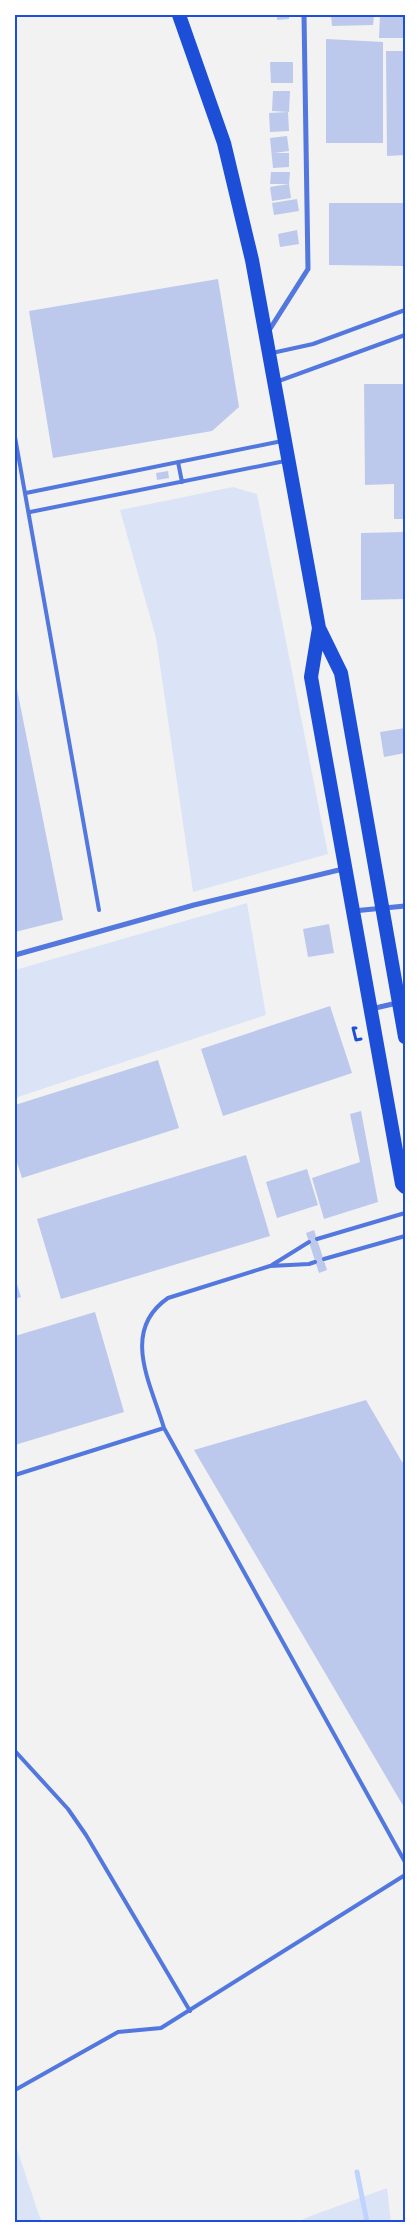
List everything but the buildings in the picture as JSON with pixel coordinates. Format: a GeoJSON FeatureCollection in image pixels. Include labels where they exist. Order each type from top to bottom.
{"type":"FeatureCollection","features":[{"type":"Feature","properties":{"kind":"highway"},"geometry":{"type":"LineString","coordinates":[[179,15],[224,143],[252,260],[319,628],[341,672],[381,908],[402,1002],[405,1037]]}},
{"type":"Feature","properties":{"kind":"highway"},"geometry":{"type":"LineString","coordinates":[[319,628],[311,678],[402,1184],[405,1187]]}},
{"type":"Feature","properties":{"kind":"street"},"geometry":{"type":"LineString","coordinates":[[266,335],[308,269],[304,15]]}},
{"type":"Feature","properties":{"kind":"street"},"geometry":{"type":"LineString","coordinates":[[15,955],[194,905],[345,868]]}},
{"type":"Feature","properties":{"kind":"street"},"geometry":{"type":"LineString","coordinates":[[353,911],[405,906]]}},
{"type":"Feature","properties":{"kind":"street"},"geometry":{"type":"LineString","coordinates":[[370,1009],[402,1002]]}},
{"type":"Feature","properties":{"kind":"lane"},"geometry":{"type":"LineString","coordinates":[[269,354],[313,344],[405,310]]}},
{"type":"Feature","properties":{"kind":"lane"},"geometry":{"type":"LineString","coordinates":[[274,382],[405,335]]}},
{"type":"Feature","properties":{"kind":"lane"},"geometry":{"type":"LineString","coordinates":[[15,437],[30,512],[99,910]]}},
{"type":"Feature","properties":{"kind":"lane"},"geometry":{"type":"LineString","coordinates":[[26,493],[284,440]]}},
{"type":"Feature","properties":{"kind":"lane"},"geometry":{"type":"LineString","coordinates":[[30,512],[288,460]]}},
{"type":"Feature","properties":{"kind":"lane"},"geometry":{"type":"LineString","coordinates":[[178,462],[182,482]]}},
{"type":"Feature","properties":{"kind":"lane"},"geometry":{"type":"LineString","coordinates":[[317,1239],[405,1213]]}},
{"type":"Feature","properties":{"kind":"lane"},"geometry":{"type":"LineString","coordinates":[[324,1259],[405,1236]]}},
{"type":"Feature","properties":{"kind":"lane"},"geometry":{"type":"LineString","coordinates":[[270,1266],[309,1242]]}},
{"type":"Feature","properties":{"kind":"lane"},"geometry":{"type":"LineString","coordinates":[[315,1262],[270,1266],[168,1298],[156,1306],[152,1312],[142,1333],[141,1352],[164,1428],[405,1862]]}},
{"type":"Feature","properties":{"kind":"lane"},"geometry":{"type":"LineString","coordinates":[[15,1475],[164,1428]]}},
{"type":"Feature","properties":{"kind":"lane"},"geometry":{"type":"LineString","coordinates":[[15,1751],[68,1810],[86,1835],[190,2011]]}},
{"type":"Feature","properties":{"kind":"lane"},"geometry":{"type":"LineString","coordinates":[[15,2090],[118,2032],[161,2028],[405,1875]]}},
{"type":"Feature","properties":{"kind":"path"},"geometry":{"type":"LineString","coordinates":[[356,1028],[353,1028],[356,1040]]}},
{"type":"Feature","properties":{"kind":"shaded area"},"geometry":{"type":"Polygon","coordinates":[[[233,487],[257,494],[328,854],[193,892],[156,638],[120,510],[233,487]]]}},
{"type":"Feature","properties":{"kind":"shaded area"},"geometry":{"type":"Polygon","coordinates":[[[247,903],[266,1015],[15,1098],[15,970],[247,903]]]}},
{"type":"Feature","properties":{"kind":"shaded area"},"geometry":{"type":"Polygon","coordinates":[[[15,2143],[40,2218],[44,2222],[15,2222],[15,2143]]]}},
{"type":"Feature","properties":{"kind":"shaded area"},"geometry":{"type":"Polygon","coordinates":[[[387,2188],[391,2222],[297,2222],[308,2217],[387,2188]]]}},
{"type":"Feature","properties":{"kind":"waterway"},"geometry":{"type":"LineString","coordinates":[[357,2172],[367,2222]]}}]}
